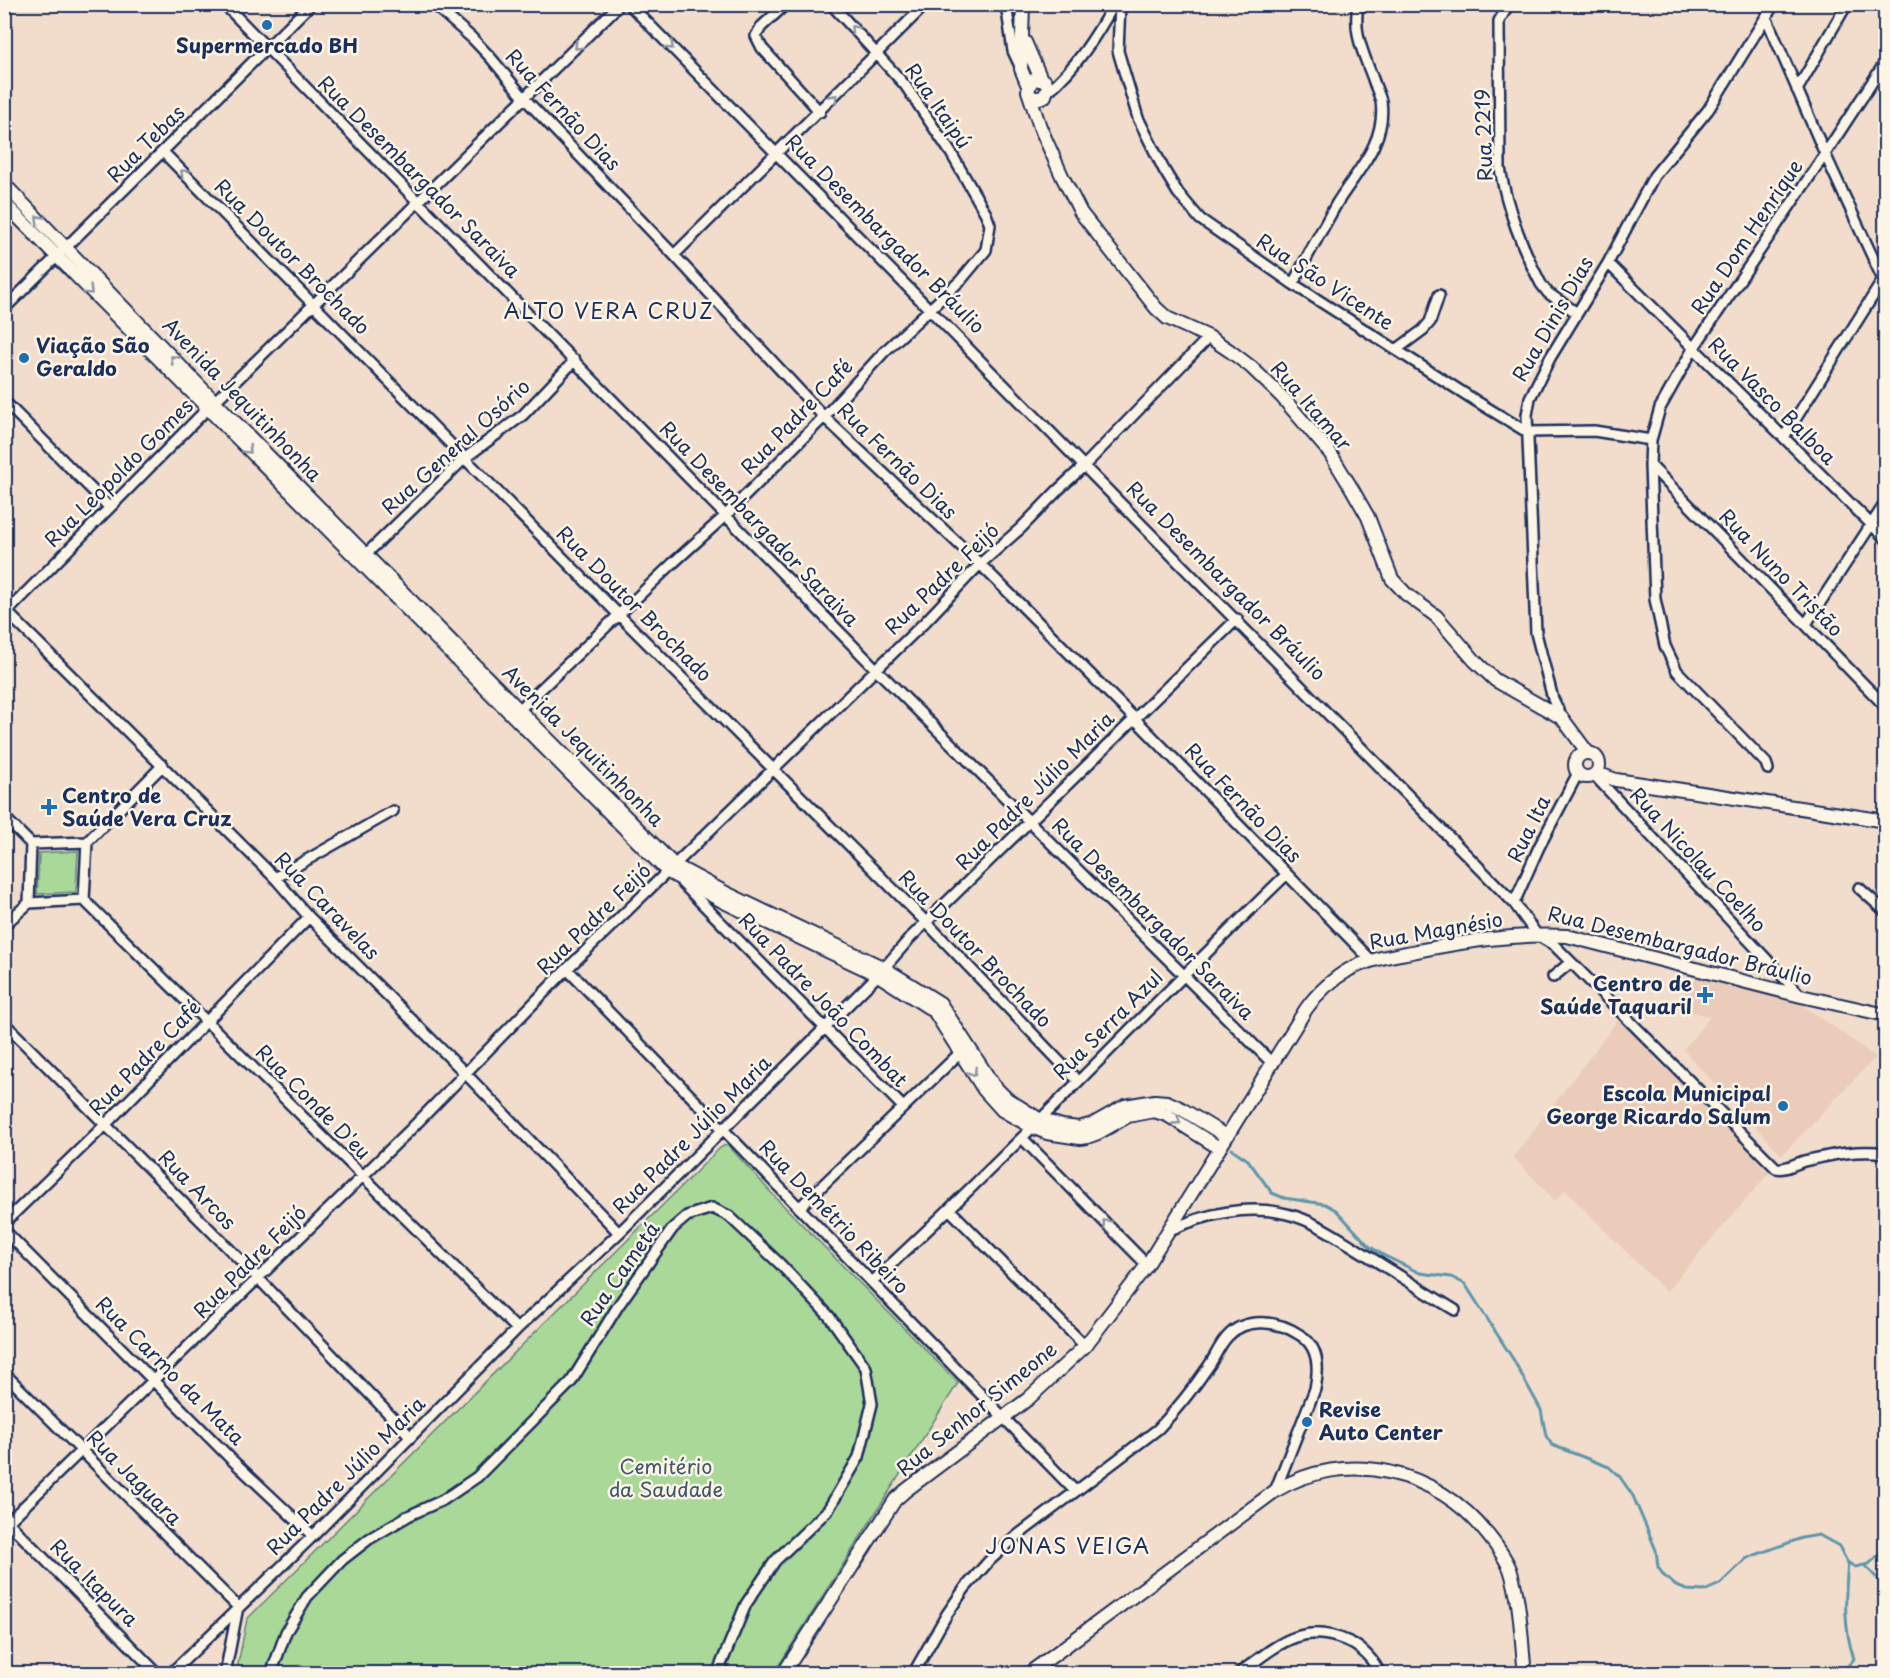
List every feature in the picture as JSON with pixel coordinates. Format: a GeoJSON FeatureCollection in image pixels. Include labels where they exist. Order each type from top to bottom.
{"type":"FeatureCollection","features":[{"type":"Feature","properties":{"kind":"street","name":"Rua Desembargador Saraiva"},"geometry":{"type":"LineString","coordinates":[[224,4],[876,669],[1273,1064]]}},
{"type":"Feature","properties":{"kind":"street","name":"Rua Tebas"},"geometry":{"type":"LineString","coordinates":[[4,309],[68,248],[311,4]]}},
{"type":"Feature","properties":{"kind":"street","name":"Rua Fernão Dias"},"geometry":{"type":"LineString","coordinates":[[433,4],[472,38],[525,99],[824,417],[980,564],[1371,960]]}},
{"type":"Feature","properties":{"kind":"street","name":"Rua Leopoldo Gomes"},"geometry":{"type":"LineString","coordinates":[[6,612],[211,405],[620,4]]}},
{"type":"Feature","properties":{"kind":"street","name":"Rua Desembargador Bráulio"},"geometry":{"type":"LineString","coordinates":[[629,4],[1515,903],[1537,935],[1578,939],[1801,996],[1886,1015]]}},
{"type":"Feature","properties":{"kind":"street"},"geometry":{"type":"LineString","coordinates":[[786,4],[761,27],[756,36],[762,48],[820,112]]}},
{"type":"Feature","properties":{"kind":"street","name":"Rua Itaipú"},"geometry":{"type":"LineString","coordinates":[[831,4],[905,85],[963,173],[990,225],[988,243]]}},
{"type":"Feature","properties":{"kind":"street"},"geometry":{"type":"LineString","coordinates":[[674,255],[926,4]]}},
{"type":"Feature","properties":{"kind":"street","name":"Rua Itamar"},"geometry":{"type":"LineString","coordinates":[[1006,4],[1013,51],[1030,91],[1040,127],[1081,213],[1156,308],[1167,318],[1209,337],[1251,367],[1282,397],[1330,453],[1368,517],[1392,579],[1406,594],[1436,616],[1475,661],[1495,680],[1557,715]]}},
{"type":"Feature","properties":{"kind":"street"},"geometry":{"type":"LineString","coordinates":[[1023,4],[1024,38],[1045,87],[1040,127]]}},
{"type":"Feature","properties":{"kind":"street"},"geometry":{"type":"LineString","coordinates":[[1030,91],[1036,99],[1045,87],[1067,73],[1087,49],[1114,4]]}},
{"type":"Feature","properties":{"kind":"street","name":"Rua São Vicente"},"geometry":{"type":"LineString","coordinates":[[1120,4],[1118,51],[1137,118],[1178,193],[1200,219],[1293,284],[1527,432]]}},
{"type":"Feature","properties":{"kind":"street"},"geometry":{"type":"LineString","coordinates":[[1293,284],[1312,246],[1368,159],[1377,138],[1381,120],[1381,100],[1358,41],[1356,18],[1358,4]]}},
{"type":"Feature","properties":{"kind":"street","name":"Rua 2219"},"geometry":{"type":"LineString","coordinates":[[1509,4],[1499,21],[1502,183],[1506,199],[1541,284],[1548,293],[1577,313]]}},
{"type":"Feature","properties":{"kind":"street","name":"Rua Dinis Dias"},"geometry":{"type":"LineString","coordinates":[[1557,715],[1536,633],[1527,432],[1530,398],[1550,358],[1608,263],[1654,176],[1708,110],[1774,4]]}},
{"type":"Feature","properties":{"kind":"street"},"geometry":{"type":"LineString","coordinates":[[1797,90],[1847,4]]}},
{"type":"Feature","properties":{"kind":"street"},"geometry":{"type":"LineString","coordinates":[[1766,17],[1884,283],[1784,437]]}},
{"type":"Feature","properties":{"kind":"street"},"geometry":{"type":"LineString","coordinates":[[1010,33],[1018,42],[1024,38]]}},
{"type":"Feature","properties":{"kind":"street","name":"Rua Itamar"},"geometry":{"type":"LineString","coordinates":[[1021,69],[1024,38]]}},
{"type":"Feature","properties":{"kind":"street","name":"Rua Dom Henrique"},"geometry":{"type":"LineString","coordinates":[[1768,769],[1766,764],[1677,670],[1670,659],[1661,632],[1655,599],[1651,440],[1660,408],[1693,349],[1886,60]]}},
{"type":"Feature","properties":{"kind":"street","name":"Rua Doutor Brochado"},"geometry":{"type":"LineString","coordinates":[[163,152],[619,615],[927,923],[1078,1081]]}},
{"type":"Feature","properties":{"kind":"street","name":"Avenida Jequitinhonha"},"geometry":{"type":"LineString","coordinates":[[4,183],[68,248],[211,405]]}},
{"type":"Feature","properties":{"kind":"street","name":"Avenida Jequitinhonha"},"geometry":{"type":"LineString","coordinates":[[4,203],[57,258],[211,405],[673,871],[881,971],[934,1011],[964,1049],[984,1090],[1002,1110],[1036,1123],[1079,1128],[1093,1124],[1125,1106],[1155,1101],[1167,1102],[1226,1136]]}},
{"type":"Feature","properties":{"kind":"street","name":"Rua Padre Café"},"geometry":{"type":"LineString","coordinates":[[519,710],[726,516],[824,417],[884,352],[981,258],[988,243]]}},
{"type":"Feature","properties":{"kind":"street","name":"Rua Vasco Balboa"},"geometry":{"type":"LineString","coordinates":[[1608,263],[1886,539]]}},
{"type":"Feature","properties":{"kind":"street"},"geometry":{"type":"LineString","coordinates":[[1396,350],[1424,330],[1430,322],[1439,295]]}},
{"type":"Feature","properties":{"kind":"street","name":"Rua Padre Feijó"},"geometry":{"type":"LineString","coordinates":[[6,1522],[82,1452],[414,1127],[567,969],[673,871],[925,622],[980,564],[1021,528],[1085,465],[1209,337]]}},
{"type":"Feature","properties":{"kind":"street","name":"Rua General Osório"},"geometry":{"type":"LineString","coordinates":[[363,557],[465,458],[523,415],[575,360]]}},
{"type":"Feature","properties":{"kind":"street"},"geometry":{"type":"LineString","coordinates":[[4,401],[109,507]]}},
{"type":"Feature","properties":{"kind":"street"},"geometry":{"type":"LineString","coordinates":[[1527,432],[1594,431],[1651,440]]}},
{"type":"Feature","properties":{"kind":"street","name":"Rua Nuno Tristão"},"geometry":{"type":"LineString","coordinates":[[1650,465],[1886,707]]}},
{"type":"Feature","properties":{"kind":"street"},"geometry":{"type":"LineString","coordinates":[[1806,624],[1886,502]]}},
{"type":"Feature","properties":{"kind":"street","name":"Avenida Jequitinhonha"},"geometry":{"type":"LineString","coordinates":[[414,609],[519,710],[673,871]]}},
{"type":"Feature","properties":{"kind":"street","name":"Rua Caravelas"},"geometry":{"type":"LineString","coordinates":[[6,612],[163,765],[619,1233]]}},
{"type":"Feature","properties":{"kind":"street","name":"Rua Padre Júlio Maria"},"geometry":{"type":"LineString","coordinates":[[170,1674],[313,1536],[517,1329],[619,1233],[881,971],[911,937],[1237,619]]}},
{"type":"Feature","properties":{"kind":"street"},"geometry":{"type":"LineString","coordinates":[[1557,715],[1576,746],[1584,754],[1596,757],[1596,771]]}},
{"type":"Feature","properties":{"kind":"street"},"geometry":{"type":"LineString","coordinates":[[1584,754],[1575,764],[1578,773],[1586,777],[1596,771]]}},
{"type":"Feature","properties":{"kind":"street"},"geometry":{"type":"LineString","coordinates":[[4,925],[29,903],[84,900],[87,842],[163,765]]}},
{"type":"Feature","properties":{"kind":"street"},"geometry":{"type":"LineString","coordinates":[[1596,771],[1616,780],[1886,821]]}},
{"type":"Feature","properties":{"kind":"street","name":"Rua Nicolau Coelho"},"geometry":{"type":"LineString","coordinates":[[1596,771],[1801,996]]}},
{"type":"Feature","properties":{"kind":"street","name":"Rua Ita"},"geometry":{"type":"LineString","coordinates":[[1515,903],[1539,847],[1578,773]]}},
{"type":"Feature","properties":{"kind":"street"},"geometry":{"type":"LineString","coordinates":[[274,878],[393,811]]}},
{"type":"Feature","properties":{"kind":"street"},"geometry":{"type":"LineString","coordinates":[[4,817],[31,844],[29,903]]}},
{"type":"Feature","properties":{"kind":"street"},"geometry":{"type":"LineString","coordinates":[[31,844],[87,842]]}},
{"type":"Feature","properties":{"kind":"street","name":"Rua Padre João Combat"},"geometry":{"type":"LineString","coordinates":[[673,871],[903,1107]]}},
{"type":"Feature","properties":{"kind":"street","name":"Rua Serra Azul"},"geometry":{"type":"LineString","coordinates":[[872,1282],[950,1210],[1184,974],[1287,874]]}},
{"type":"Feature","properties":{"kind":"street"},"geometry":{"type":"LineString","coordinates":[[1859,888],[1886,912]]}},
{"type":"Feature","properties":{"kind":"street","name":"Rua Padre João Combat"},"geometry":{"type":"LineString","coordinates":[[718,917],[726,898]]}},
{"type":"Feature","properties":{"kind":"street","name":"Rua Conde D'eu"},"geometry":{"type":"LineString","coordinates":[[84,900],[517,1329]]}},
{"type":"Feature","properties":{"kind":"street","name":"Rua Padre Café"},"geometry":{"type":"LineString","coordinates":[[4,1223],[106,1124],[309,917]]}},
{"type":"Feature","properties":{"kind":"street"},"geometry":{"type":"LineString","coordinates":[[1537,935],[1554,945],[1776,1168],[1782,1169],[1799,1162],[1834,1154],[1859,1151],[1886,1153]]}},
{"type":"Feature","properties":{"kind":"street","name":"Rua Magnésio"},"geometry":{"type":"LineString","coordinates":[[1219,1148],[1313,999],[1349,970],[1371,960],[1451,944],[1537,935]]}},
{"type":"Feature","properties":{"kind":"street"},"geometry":{"type":"LineString","coordinates":[[1553,977],[1571,962]]}},
{"type":"Feature","properties":{"kind":"street","name":"Rua Demétrio Ribeiro"},"geometry":{"type":"LineString","coordinates":[[567,969],[1075,1491]]}},
{"type":"Feature","properties":{"kind":"street","name":"Rua Arcos"},"geometry":{"type":"LineString","coordinates":[[4,1023],[259,1279],[411,1437]]}},
{"type":"Feature","properties":{"kind":"street"},"geometry":{"type":"LineString","coordinates":[[799,1208],[964,1049]]}},
{"type":"Feature","properties":{"kind":"street","name":"Avenida Jequitinhonha"},"geometry":{"type":"LineString","coordinates":[[1036,1123],[1047,1133],[1087,1137],[1128,1116],[1154,1111],[1167,1114],[1219,1148]]}},
{"type":"Feature","properties":{"kind":"street"},"geometry":{"type":"LineString","coordinates":[[1022,1138],[1147,1265]]}},
{"type":"Feature","properties":{"kind":"street","name":"Rua Senhor Simeone"},"geometry":{"type":"LineString","coordinates":[[783,1674],[896,1500],[1048,1381],[1084,1346],[1147,1265],[1219,1148]]}},
{"type":"Feature","properties":{"kind":"street","name":"Rua Cametá"},"geometry":{"type":"LineString","coordinates":[[271,1674],[286,1632],[307,1597],[342,1560],[369,1539],[408,1516],[443,1500],[477,1477],[570,1382],[618,1306],[673,1228],[687,1216],[712,1208],[729,1216],[780,1264],[829,1316],[866,1368],[872,1404],[859,1457],[849,1475],[828,1510],[775,1561],[746,1604],[717,1674]]}},
{"type":"Feature","properties":{"kind":"street"},"geometry":{"type":"LineString","coordinates":[[950,1210],[1084,1346]]}},
{"type":"Feature","properties":{"kind":"street"},"geometry":{"type":"LineString","coordinates":[[1170,1230],[1215,1215],[1250,1211],[1286,1214],[1324,1229],[1455,1310]]}},
{"type":"Feature","properties":{"kind":"street","name":"Rua Carmo da Mata"},"geometry":{"type":"LineString","coordinates":[[4,1230],[231,1459],[313,1536]]}},
{"type":"Feature","properties":{"kind":"street"},"geometry":{"type":"LineString","coordinates":[[913,1674],[947,1614],[981,1570],[1018,1535],[1158,1429],[1208,1367],[1227,1336],[1237,1328],[1252,1323],[1268,1323],[1286,1328],[1307,1341],[1317,1359],[1319,1372],[1315,1389],[1275,1491]]}},
{"type":"Feature","properties":{"kind":"street","name":"Rua Jaguara"},"geometry":{"type":"LineString","coordinates":[[4,1373],[238,1607]]}},
{"type":"Feature","properties":{"kind":"street"},"geometry":{"type":"LineString","coordinates":[[1028,1674],[1293,1480],[1330,1471],[1376,1469],[1421,1482],[1454,1501],[1482,1527],[1509,1568],[1517,1597],[1525,1674]]}},
{"type":"Feature","properties":{"kind":"street","name":"Rua Itapura"},"geometry":{"type":"LineString","coordinates":[[6,1522],[158,1674]]}},
{"type":"Feature","properties":{"kind":"street"},"geometry":{"type":"LineString","coordinates":[[225,1674],[238,1607]]}},
{"type":"Feature","properties":{"kind":"street"},"geometry":{"type":"LineString","coordinates":[[1238,1674],[1286,1640],[1311,1633],[1326,1633],[1351,1642],[1367,1655],[1380,1674]]}},
{"type":"Feature","properties":{"kind":"street"},"geometry":{"type":"LineString","coordinates":[[4,1667],[11,1674]]}},
{"type":"Feature","properties":{"kind":"shaded area","name":"Escola Municipal George Ricardo Salum"},"geometry":{"type":"Polygon","coordinates":[[[1701,974],[1800,1003],[1876,1057],[1782,1155],[1683,1050],[1710,1017],[1673,1005],[1701,974]]]}},
{"type":"Feature","properties":{"kind":"shaded area"},"geometry":{"type":"Polygon","coordinates":[[[1621,1016],[1653,1049],[1654,1059],[1682,1082],[1678,1095],[1690,1106],[1705,1104],[1769,1173],[1666,1292],[1565,1190],[1555,1201],[1513,1157],[1621,1016]]]}},
{"type":"Feature","properties":{"kind":"green space"},"geometry":{"type":"Polygon","coordinates":[[[78,851],[76,892],[37,894],[39,853],[78,851]]]}},
{"type":"Feature","properties":{"kind":"green space","name":"Cemitério da Saudade"},"geometry":{"type":"Polygon","coordinates":[[[727,1144],[776,1198],[958,1383],[774,1673],[236,1674],[247,1619],[720,1148],[727,1144]]]}},
{"type":"Feature","properties":{"kind":"waterway"},"geometry":{"type":"LineString","coordinates":[[1232,1149],[1248,1160],[1272,1193],[1284,1198],[1325,1204],[1336,1210],[1369,1246],[1383,1255],[1420,1273],[1451,1277],[1465,1284],[1513,1359],[1541,1410],[1546,1436],[1552,1445],[1609,1467],[1620,1477],[1633,1496],[1656,1550],[1658,1567],[1664,1576],[1676,1586],[1687,1590],[1704,1591],[1720,1584],[1747,1558],[1802,1538],[1819,1535],[1839,1546],[1847,1562],[1855,1567],[1869,1564],[1886,1548]]}},
{"type":"Feature","properties":{"kind":"waterway"},"geometry":{"type":"LineString","coordinates":[[1846,1674],[1846,1668],[1854,1659],[1846,1623],[1848,1562]]}},
{"type":"Feature","properties":{"kind":"waterway"},"geometry":{"type":"LineString","coordinates":[[1864,1565],[1886,1587]]}},
{"type":"Feature","properties":{"kind":"place","name":"Supermercado BH"},"geometry":{"type":"Point","coordinates":[267,25]}},
{"type":"Feature","properties":{"kind":"place","name":"Viação São Geraldo"},"geometry":{"type":"Point","coordinates":[24,358]}},
{"type":"Feature","properties":{"kind":"place","name":"Centro de Saúde Vera Cruz"},"geometry":{"type":"Point","coordinates":[49,807]}},
{"type":"Feature","properties":{"kind":"place","name":"Centro de Saúde Taquaril"},"geometry":{"type":"Point","coordinates":[1705,995]}},
{"type":"Feature","properties":{"kind":"place","name":"Escola Municipal George Ricardo Salum"},"geometry":{"type":"Point","coordinates":[1783,1106]}},
{"type":"Feature","properties":{"kind":"place","name":"Revise Auto Center"},"geometry":{"type":"Point","coordinates":[1307,1422]}},
{"type":"Feature","properties":{"kind":"district","name":"ALTO VERA CRUZ"},"geometry":{"type":"Point","coordinates":[609,312]}},
{"type":"Feature","properties":{"kind":"district","name":"JONAS VEIGA"},"geometry":{"type":"Point","coordinates":[1068,1547]}}]}
